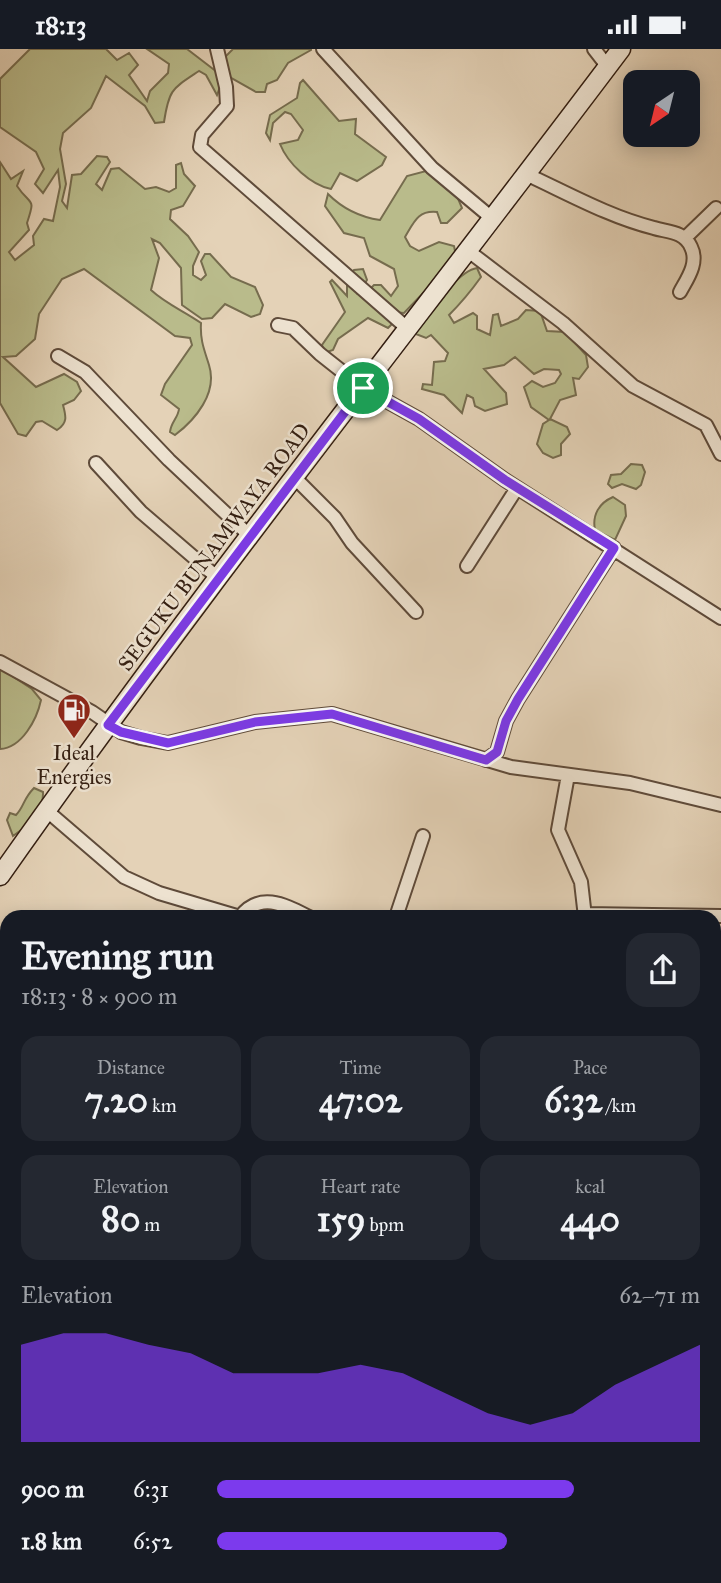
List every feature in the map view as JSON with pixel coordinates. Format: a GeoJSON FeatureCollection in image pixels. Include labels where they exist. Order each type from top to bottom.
{"type":"FeatureCollection","features":[{"type":"Feature","properties":{"kind":"main road","name":"SEGUKU BUNAMWAYA ROAD"},"geometry":{"type":"LineString","coordinates":[[0,876],[108,725],[621,49]]}},
{"type":"Feature","properties":{"kind":"street"},"geometry":{"type":"LineString","coordinates":[[217,49],[226,87],[227,106],[202,135],[200,147],[407,328]]}},
{"type":"Feature","properties":{"kind":"street"},"geometry":{"type":"LineString","coordinates":[[323,49],[432,169],[493,219]]}},
{"type":"Feature","properties":{"kind":"street"},"geometry":{"type":"LineString","coordinates":[[594,49],[608,67]]}},
{"type":"Feature","properties":{"kind":"street"},"geometry":{"type":"LineString","coordinates":[[528,175],[609,212],[655,229],[674,232],[685,238],[692,247],[694,261],[680,292]]}},
{"type":"Feature","properties":{"kind":"street"},"geometry":{"type":"LineString","coordinates":[[685,238],[716,208]]}},
{"type":"Feature","properties":{"kind":"street"},"geometry":{"type":"LineString","coordinates":[[467,250],[563,323],[633,386],[706,425],[721,454]]}},
{"type":"Feature","properties":{"kind":"street"},"geometry":{"type":"LineString","coordinates":[[278,325],[293,328],[320,354],[363,388],[419,419],[517,488],[721,618]]}},
{"type":"Feature","properties":{"kind":"street"},"geometry":{"type":"LineString","coordinates":[[58,356],[92,379],[169,460],[251,537]]}},
{"type":"Feature","properties":{"kind":"street"},"geometry":{"type":"LineString","coordinates":[[96,463],[141,512],[219,579]]}},
{"type":"Feature","properties":{"kind":"street"},"geometry":{"type":"LineString","coordinates":[[295,478],[335,518],[352,543],[416,612]]}},
{"type":"Feature","properties":{"kind":"street"},"geometry":{"type":"LineString","coordinates":[[467,566],[517,488]]}},
{"type":"Feature","properties":{"kind":"street"},"geometry":{"type":"LineString","coordinates":[[486,760],[497,752],[506,721],[518,699],[614,548]]}},
{"type":"Feature","properties":{"kind":"street"},"geometry":{"type":"LineString","coordinates":[[0,662],[92,712],[121,732],[168,743],[255,722],[332,714],[530,771],[630,783],[721,805]]}},
{"type":"Feature","properties":{"kind":"street"},"geometry":{"type":"LineString","coordinates":[[568,775],[558,831],[581,882],[584,910]]}},
{"type":"Feature","properties":{"kind":"street"},"geometry":{"type":"LineString","coordinates":[[46,810],[124,877],[159,893],[216,910]]}},
{"type":"Feature","properties":{"kind":"street"},"geometry":{"type":"LineString","coordinates":[[398,910],[423,836]]}},
{"type":"Feature","properties":{"kind":"street"},"geometry":{"type":"LineString","coordinates":[[246,910],[261,901],[293,910]]}},
{"type":"Feature","properties":{"kind":"green space"},"geometry":{"type":"Polygon","coordinates":[[[30,49],[106,49],[117,60],[129,53],[138,65],[129,75],[147,101],[150,91],[168,73],[169,64],[147,49],[187,49],[217,72],[220,87],[217,95],[206,75],[199,71],[173,91],[164,122],[155,123],[145,106],[106,76],[91,108],[63,133],[60,149],[66,184],[62,201],[67,208],[72,175],[81,174],[97,156],[107,157],[110,162],[96,184],[102,190],[111,169],[119,168],[145,189],[156,187],[169,192],[176,188],[176,165],[181,163],[184,174],[195,186],[183,206],[171,210],[170,219],[188,236],[199,252],[193,266],[193,275],[201,280],[206,275],[201,261],[205,254],[210,254],[231,277],[255,287],[263,305],[260,314],[251,317],[225,304],[212,318],[202,319],[182,305],[181,268],[160,243],[152,239],[159,258],[151,290],[201,323],[202,340],[211,375],[203,405],[175,435],[170,432],[179,409],[161,395],[165,384],[192,345],[190,338],[175,336],[84,269],[62,279],[39,314],[35,339],[16,356],[3,357],[36,387],[64,374],[77,382],[81,391],[74,400],[63,405],[65,422],[57,430],[42,421],[36,422],[26,436],[18,434],[0,403],[0,162],[11,179],[23,171],[17,186],[31,202],[27,223],[29,230],[9,252],[15,260],[34,245],[33,236],[44,219],[53,221],[60,187],[58,170],[43,193],[35,184],[44,169],[36,152],[0,127],[0,79],[30,49]]]}},
{"type":"Feature","properties":{"kind":"green space"},"geometry":{"type":"Polygon","coordinates":[[[233,49],[311,50],[288,63],[277,80],[267,84],[265,92],[256,92],[228,76],[225,57],[233,49]]]}},
{"type":"Feature","properties":{"kind":"green space"},"geometry":{"type":"Polygon","coordinates":[[[303,80],[339,121],[356,119],[355,134],[386,157],[382,165],[357,181],[340,173],[331,189],[316,183],[294,166],[280,144],[298,140],[303,130],[291,114],[285,112],[273,123],[270,140],[266,133],[270,115],[297,98],[303,80]]]}},
{"type":"Feature","properties":{"kind":"green space"},"geometry":{"type":"Polygon","coordinates":[[[426,171],[457,196],[462,208],[447,223],[441,223],[437,212],[421,215],[405,237],[410,246],[419,251],[439,242],[454,246],[458,266],[447,282],[425,291],[404,313],[394,312],[393,323],[388,328],[368,318],[338,339],[333,350],[324,353],[322,345],[345,312],[330,282],[332,280],[347,296],[347,277],[354,270],[363,269],[367,280],[358,294],[364,295],[374,285],[381,285],[391,296],[398,286],[394,269],[370,256],[364,238],[344,233],[325,206],[328,194],[352,211],[380,220],[407,176],[426,171]]]}},
{"type":"Feature","properties":{"kind":"green space"},"geometry":{"type":"Polygon","coordinates":[[[477,268],[481,277],[449,315],[454,323],[473,313],[477,316],[477,329],[490,335],[493,315],[498,314],[501,326],[518,319],[526,310],[540,311],[547,331],[565,332],[586,355],[588,367],[579,379],[573,378],[576,395],[560,400],[550,419],[567,427],[570,434],[561,444],[561,455],[553,458],[543,453],[537,444],[543,424],[549,420],[531,407],[524,387],[532,381],[543,387],[555,383],[561,374],[559,370],[544,369],[534,374],[515,357],[504,365],[484,369],[506,393],[507,404],[485,411],[475,406],[473,398],[467,395],[462,413],[444,395],[422,389],[423,384],[432,385],[434,362],[445,361],[448,353],[431,335],[426,338],[416,334],[416,329],[452,284],[477,268]]]}},
{"type":"Feature","properties":{"kind":"green space"},"geometry":{"type":"Polygon","coordinates":[[[631,464],[642,465],[645,472],[641,485],[636,489],[622,484],[612,488],[608,484],[611,475],[621,474],[631,464]]]}},
{"type":"Feature","properties":{"kind":"green space"},"geometry":{"type":"Polygon","coordinates":[[[613,497],[625,505],[626,516],[615,540],[595,530],[594,525],[598,510],[613,497]]]}},
{"type":"Feature","properties":{"kind":"green space"},"geometry":{"type":"Polygon","coordinates":[[[0,668],[32,689],[41,700],[32,724],[22,738],[15,744],[0,749],[0,668]]]}},
{"type":"Feature","properties":{"kind":"green space"},"geometry":{"type":"Polygon","coordinates":[[[34,788],[43,792],[41,805],[30,822],[13,836],[7,820],[10,813],[16,815],[34,788]]]}},
{"type":"Feature","properties":{"kind":"place","name":"Ideal Energies"},"geometry":{"type":"Point","coordinates":[74,740]}},
{"type":"Feature","properties":{"kind":"route"},"geometry":{"type":"LineString","coordinates":[[363,388],[419,419],[505,480],[614,548],[518,699],[506,721],[495,755],[486,760],[332,714],[317,713],[255,722],[168,743],[121,732],[108,725],[139,683],[363,388]]}}]}
